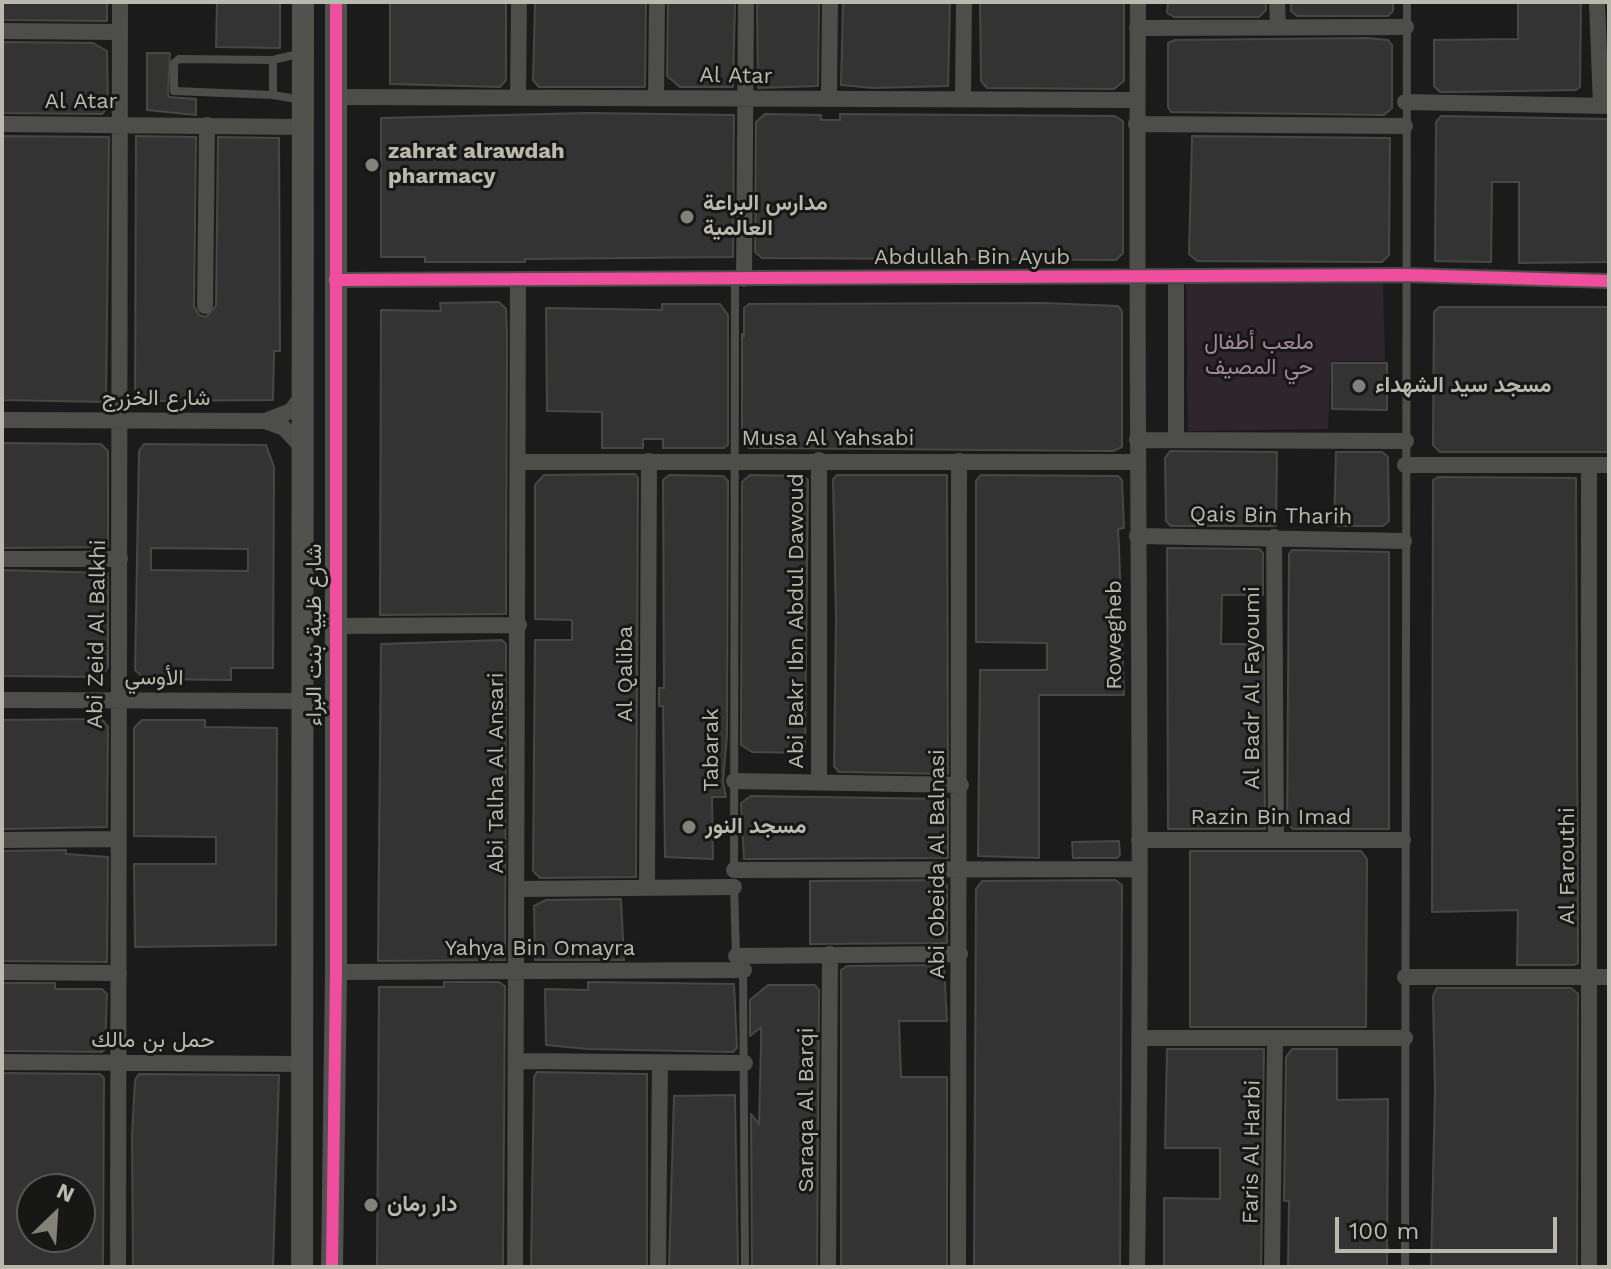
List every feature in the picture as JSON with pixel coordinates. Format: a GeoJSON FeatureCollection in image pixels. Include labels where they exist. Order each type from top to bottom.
{"type":"FeatureCollection","features":[{"type":"Feature","properties":{"kind":"street","name":"Abi Zeid Al Balkhi"},"geometry":{"type":"LineString","coordinates":[[118,1267],[117,839],[122,421],[120,2]]}},
{"type":"Feature","properties":{"kind":"street","name":"شارع ظبية بنت البراء"},"geometry":{"type":"LineString","coordinates":[[302,1267],[305,701],[301,446],[303,2]]}},
{"type":"Feature","properties":{"kind":"street","name":"شارع ظبية بنت البراء"},"geometry":{"type":"LineString","coordinates":[[332,1267],[336,972],[336,2]]}},
{"type":"Feature","properties":{"kind":"street"},"geometry":{"type":"LineString","coordinates":[[518,97],[519,2]]}},
{"type":"Feature","properties":{"kind":"street"},"geometry":{"type":"LineString","coordinates":[[656,97],[657,2]]}},
{"type":"Feature","properties":{"kind":"street","name":"Tabarak"},"geometry":{"type":"LineString","coordinates":[[740,279],[746,2]]}},
{"type":"Feature","properties":{"kind":"street"},"geometry":{"type":"LineString","coordinates":[[829,98],[830,2]]}},
{"type":"Feature","properties":{"kind":"street"},"geometry":{"type":"LineString","coordinates":[[963,98],[964,2]]}},
{"type":"Feature","properties":{"kind":"street","name":"Rowegheb"},"geometry":{"type":"LineString","coordinates":[[1137,1267],[1141,1038],[1135,278],[1138,2]]}},
{"type":"Feature","properties":{"kind":"street"},"geometry":{"type":"LineString","coordinates":[[1277,2],[1278,26]]}},
{"type":"Feature","properties":{"kind":"street"},"geometry":{"type":"LineString","coordinates":[[1405,102],[1605,106],[1597,2]]}},
{"type":"Feature","properties":{"kind":"street"},"geometry":{"type":"LineString","coordinates":[[1137,28],[1406,27]]}},
{"type":"Feature","properties":{"kind":"street"},"geometry":{"type":"LineString","coordinates":[[2,31],[120,32]]}},
{"type":"Feature","properties":{"kind":"street","name":"Al Atar"},"geometry":{"type":"LineString","coordinates":[[335,97],[1137,100]]}},
{"type":"Feature","properties":{"kind":"street","name":"Al Atar"},"geometry":{"type":"LineString","coordinates":[[2,124],[304,127]]}},
{"type":"Feature","properties":{"kind":"street"},"geometry":{"type":"LineString","coordinates":[[1136,124],[1405,126]]}},
{"type":"Feature","properties":{"kind":"street"},"geometry":{"type":"LineString","coordinates":[[205,306],[207,125]]}},
{"type":"Feature","properties":{"kind":"street","name":"Abdullah Bin Ayub"},"geometry":{"type":"LineString","coordinates":[[335,280],[1407,275],[1609,281]]}},
{"type":"Feature","properties":{"kind":"street"},"geometry":{"type":"LineString","coordinates":[[1176,278],[1176,439]]}},
{"type":"Feature","properties":{"kind":"street","name":"Abi Talha Al Ansari"},"geometry":{"type":"LineString","coordinates":[[515,1267],[520,462],[518,279]]}},
{"type":"Feature","properties":{"kind":"street"},"geometry":{"type":"LineString","coordinates":[[265,421],[291,411],[301,398]]}},
{"type":"Feature","properties":{"kind":"street","name":"شارع الخزرج"},"geometry":{"type":"LineString","coordinates":[[2,420],[265,421]]}},
{"type":"Feature","properties":{"kind":"street"},"geometry":{"type":"LineString","coordinates":[[265,421],[284,428],[301,446]]}},
{"type":"Feature","properties":{"kind":"street"},"geometry":{"type":"LineString","coordinates":[[1137,440],[1406,441]]}},
{"type":"Feature","properties":{"kind":"street","name":"Abi Bakr Ibn Abdul Dawoud"},"geometry":{"type":"LineString","coordinates":[[819,460],[819,782]]}},
{"type":"Feature","properties":{"kind":"street","name":"Al Qaliba"},"geometry":{"type":"LineString","coordinates":[[647,888],[649,461]]}},
{"type":"Feature","properties":{"kind":"street","name":"Abi Obeida Al Balnasi"},"geometry":{"type":"LineString","coordinates":[[958,1267],[961,870],[959,461]]}},
{"type":"Feature","properties":{"kind":"street","name":"Musa Al Yahsabi"},"geometry":{"type":"LineString","coordinates":[[520,462],[1137,462]]}},
{"type":"Feature","properties":{"kind":"street"},"geometry":{"type":"LineString","coordinates":[[1405,465],[1609,465]]}},
{"type":"Feature","properties":{"kind":"street","name":"Al Farouthi"},"geometry":{"type":"LineString","coordinates":[[1589,465],[1589,1267]]}},
{"type":"Feature","properties":{"kind":"street","name":"Qais Bin Tharih"},"geometry":{"type":"LineString","coordinates":[[1137,536],[1404,541]]}},
{"type":"Feature","properties":{"kind":"street","name":"Al Badr Al Fayoumi"},"geometry":{"type":"LineString","coordinates":[[1274,537],[1276,839]]}},
{"type":"Feature","properties":{"kind":"street"},"geometry":{"type":"LineString","coordinates":[[2,559],[120,559]]}},
{"type":"Feature","properties":{"kind":"street"},"geometry":{"type":"LineString","coordinates":[[335,626],[519,625]]}},
{"type":"Feature","properties":{"kind":"street","name":"الأوسي"},"geometry":{"type":"LineString","coordinates":[[2,700],[305,701]]}},
{"type":"Feature","properties":{"kind":"street"},"geometry":{"type":"LineString","coordinates":[[734,781],[961,785]]}},
{"type":"Feature","properties":{"kind":"street"},"geometry":{"type":"LineString","coordinates":[[2,840],[117,839]]}},
{"type":"Feature","properties":{"kind":"street","name":"Razin Bin Imad"},"geometry":{"type":"LineString","coordinates":[[1139,840],[1403,840]]}},
{"type":"Feature","properties":{"kind":"street"},"geometry":{"type":"LineString","coordinates":[[734,870],[1140,869]]}},
{"type":"Feature","properties":{"kind":"street"},"geometry":{"type":"LineString","coordinates":[[518,889],[734,887]]}},
{"type":"Feature","properties":{"kind":"street"},"geometry":{"type":"LineString","coordinates":[[1590,895],[1609,895]]}},
{"type":"Feature","properties":{"kind":"street","name":"Yahya Bin Omayra"},"geometry":{"type":"LineString","coordinates":[[336,972],[517,972],[740,963],[830,954],[960,954]]}},
{"type":"Feature","properties":{"kind":"street","name":"Saraqa Al Barqi"},"geometry":{"type":"LineString","coordinates":[[828,1267],[830,954]]}},
{"type":"Feature","properties":{"kind":"street"},"geometry":{"type":"LineString","coordinates":[[2,972],[119,973]]}},
{"type":"Feature","properties":{"kind":"street"},"geometry":{"type":"LineString","coordinates":[[1405,977],[1609,977]]}},
{"type":"Feature","properties":{"kind":"street"},"geometry":{"type":"LineString","coordinates":[[1141,1038],[1405,1038]]}},
{"type":"Feature","properties":{"kind":"street","name":"Faris Al Harbi"},"geometry":{"type":"LineString","coordinates":[[1272,1267],[1275,1038]]}},
{"type":"Feature","properties":{"kind":"street"},"geometry":{"type":"LineString","coordinates":[[516,1061],[745,1063]]}},
{"type":"Feature","properties":{"kind":"street","name":"حمل بن مالك"},"geometry":{"type":"LineString","coordinates":[[2,1062],[303,1064]]}},
{"type":"Feature","properties":{"kind":"street"},"geometry":{"type":"LineString","coordinates":[[658,1267],[660,1063]]}},
{"type":"Feature","properties":{"kind":"street"},"geometry":{"type":"LineString","coordinates":[[1591,1066],[1609,1066]]}},
{"type":"Feature","properties":{"kind":"lane"},"geometry":{"type":"LineString","coordinates":[[1405,1267],[1403,840],[1407,2]]}},
{"type":"Feature","properties":{"kind":"lane"},"geometry":{"type":"LineString","coordinates":[[303,53],[273,60],[179,59],[174,63],[174,91],[178,93],[273,95],[303,100]]}},
{"type":"Feature","properties":{"kind":"lane"},"geometry":{"type":"LineString","coordinates":[[273,60],[273,95]]}},
{"type":"Feature","properties":{"kind":"lane","name":"Tabarak"},"geometry":{"type":"LineString","coordinates":[[740,279],[734,887],[745,1063],[745,1267]]}},
{"type":"Feature","properties":{"kind":"green space","name":"ملعب أطفال حي المصيف"},"geometry":{"type":"Polygon","coordinates":[[[1383,283],[1385,361],[1331,361],[1328,429],[1188,431],[1186,284],[1383,283]]]}},
{"type":"Feature","properties":{"kind":"building"},"geometry":{"type":"Polygon","coordinates":[[[2,2],[107,2],[107,21],[2,20],[2,2]]]}},
{"type":"Feature","properties":{"kind":"building"},"geometry":{"type":"Polygon","coordinates":[[[217,2],[280,2],[280,48],[216,47],[217,2]]]}},
{"type":"Feature","properties":{"kind":"building"},"geometry":{"type":"Polygon","coordinates":[[[390,2],[506,3],[506,80],[500,87],[390,84],[390,2]]]}},
{"type":"Feature","properties":{"kind":"building"},"geometry":{"type":"Polygon","coordinates":[[[646,2],[645,87],[539,87],[533,80],[535,3],[646,2]]]}},
{"type":"Feature","properties":{"kind":"building"},"geometry":{"type":"Polygon","coordinates":[[[668,2],[735,2],[733,87],[680,87],[667,76],[668,2]]]}},
{"type":"Feature","properties":{"kind":"building"},"geometry":{"type":"Polygon","coordinates":[[[757,2],[819,2],[818,86],[758,88],[757,2]]]}},
{"type":"Feature","properties":{"kind":"building"},"geometry":{"type":"Polygon","coordinates":[[[843,2],[950,2],[948,86],[873,88],[841,85],[843,2]]]}},
{"type":"Feature","properties":{"kind":"building"},"geometry":{"type":"Polygon","coordinates":[[[980,2],[1124,2],[1124,81],[1114,89],[987,88],[981,81],[980,2]]]}},
{"type":"Feature","properties":{"kind":"building"},"geometry":{"type":"Polygon","coordinates":[[[1168,2],[1266,2],[1266,10],[1259,17],[1174,17],[1167,13],[1168,2]]]}},
{"type":"Feature","properties":{"kind":"building"},"geometry":{"type":"Polygon","coordinates":[[[1291,2],[1393,2],[1393,11],[1388,16],[1297,16],[1291,11],[1291,2]]]}},
{"type":"Feature","properties":{"kind":"building"},"geometry":{"type":"Polygon","coordinates":[[[1518,2],[1581,2],[1580,87],[1576,90],[1440,92],[1434,86],[1434,40],[1518,39],[1518,2]]]}},
{"type":"Feature","properties":{"kind":"building"},"geometry":{"type":"Polygon","coordinates":[[[1175,40],[1388,40],[1392,45],[1392,108],[1384,115],[1171,112],[1168,107],[1168,43],[1175,40]]]}},
{"type":"Feature","properties":{"kind":"building"},"geometry":{"type":"Polygon","coordinates":[[[2,42],[93,43],[107,51],[108,107],[102,114],[2,113],[2,42]]]}},
{"type":"Feature","properties":{"kind":"building"},"geometry":{"type":"Polygon","coordinates":[[[147,53],[170,53],[169,97],[196,99],[196,115],[147,110],[147,53]]]}},
{"type":"Feature","properties":{"kind":"building"},"geometry":{"type":"Polygon","coordinates":[[[588,113],[734,115],[733,257],[425,262],[425,257],[381,257],[381,118],[588,113]]]}},
{"type":"Feature","properties":{"kind":"building"},"geometry":{"type":"Polygon","coordinates":[[[765,114],[821,115],[821,120],[840,120],[840,114],[1115,116],[1123,121],[1123,253],[1116,260],[762,258],[755,252],[756,122],[765,114]]]}},
{"type":"Feature","properties":{"kind":"building"},"geometry":{"type":"Polygon","coordinates":[[[1441,116],[1609,119],[1609,262],[1519,263],[1519,182],[1492,182],[1491,262],[1435,261],[1436,122],[1441,116]]]}},
{"type":"Feature","properties":{"kind":"building"},"geometry":{"type":"Polygon","coordinates":[[[2,136],[109,137],[106,402],[2,400],[2,136]]]}},
{"type":"Feature","properties":{"kind":"building"},"geometry":{"type":"Polygon","coordinates":[[[136,136],[196,137],[194,306],[199,315],[206,317],[216,306],[218,137],[279,138],[280,351],[274,351],[273,400],[144,401],[135,395],[136,136]]]}},
{"type":"Feature","properties":{"kind":"building"},"geometry":{"type":"Polygon","coordinates":[[[1192,136],[1390,138],[1389,255],[1382,262],[1197,261],[1189,254],[1192,136]]]}},
{"type":"Feature","properties":{"kind":"building"},"geometry":{"type":"Polygon","coordinates":[[[499,302],[506,309],[507,334],[506,614],[380,615],[381,310],[441,311],[440,303],[499,302]]]}},
{"type":"Feature","properties":{"kind":"building"},"geometry":{"type":"Polygon","coordinates":[[[1044,303],[1118,306],[1122,311],[1122,447],[1113,451],[749,448],[742,443],[742,334],[744,337],[744,308],[749,304],[1044,303]]]}},
{"type":"Feature","properties":{"kind":"building"},"geometry":{"type":"Polygon","coordinates":[[[662,304],[720,304],[728,315],[728,445],[724,448],[663,448],[663,439],[643,439],[643,448],[602,448],[602,412],[547,411],[546,308],[662,310],[662,304]]]}},
{"type":"Feature","properties":{"kind":"building"},"geometry":{"type":"Polygon","coordinates":[[[1439,307],[1609,307],[1609,452],[1440,452],[1433,445],[1434,312],[1439,307]]]}},
{"type":"Feature","properties":{"kind":"building","name":"مسجد سيد الشهداء"},"geometry":{"type":"Polygon","coordinates":[[[1332,363],[1387,363],[1387,410],[1332,409],[1332,363]]]}},
{"type":"Feature","properties":{"kind":"building"},"geometry":{"type":"Polygon","coordinates":[[[2,443],[101,444],[108,451],[108,547],[2,548],[2,443]]]}},
{"type":"Feature","properties":{"kind":"building"},"geometry":{"type":"Polygon","coordinates":[[[144,444],[266,445],[274,467],[273,668],[231,668],[231,680],[145,679],[135,670],[139,451],[144,444]],[[151,548],[151,570],[248,571],[248,549],[151,548]]]}},
{"type":"Feature","properties":{"kind":"building"},"geometry":{"type":"Polygon","coordinates":[[[1170,451],[1277,452],[1276,526],[1171,526],[1166,521],[1165,458],[1170,451]]]}},
{"type":"Feature","properties":{"kind":"building"},"geometry":{"type":"Polygon","coordinates":[[[1336,452],[1382,452],[1388,457],[1389,521],[1383,526],[1334,526],[1336,452]]]}},
{"type":"Feature","properties":{"kind":"building"},"geometry":{"type":"Polygon","coordinates":[[[635,474],[638,478],[636,877],[540,878],[533,871],[535,640],[572,640],[572,620],[535,619],[535,485],[544,475],[635,474]]]}},
{"type":"Feature","properties":{"kind":"building"},"geometry":{"type":"Polygon","coordinates":[[[669,475],[723,476],[728,481],[727,735],[723,782],[726,797],[712,797],[713,859],[665,857],[663,706],[659,706],[659,688],[664,688],[663,480],[669,475]]]}},
{"type":"Feature","properties":{"kind":"building"},"geometry":{"type":"Polygon","coordinates":[[[750,475],[804,476],[808,480],[805,753],[752,752],[741,745],[742,482],[750,475]]]}},
{"type":"Feature","properties":{"kind":"building"},"geometry":{"type":"Polygon","coordinates":[[[837,475],[947,475],[948,774],[839,772],[834,766],[836,618],[833,479],[837,475]]]}},
{"type":"Feature","properties":{"kind":"building"},"geometry":{"type":"Polygon","coordinates":[[[981,475],[1118,476],[1122,480],[1124,528],[1118,529],[1124,695],[1039,695],[1039,858],[978,856],[980,670],[1047,670],[1047,643],[976,642],[976,481],[981,475]]]}},
{"type":"Feature","properties":{"kind":"building"},"geometry":{"type":"Polygon","coordinates":[[[1438,477],[1576,478],[1578,963],[1574,965],[1517,965],[1518,910],[1432,912],[1433,480],[1438,477]]]}},
{"type":"Feature","properties":{"kind":"building"},"geometry":{"type":"Polygon","coordinates":[[[1167,548],[1259,549],[1263,553],[1263,595],[1222,595],[1221,644],[1264,644],[1265,829],[1168,829],[1167,548]]]}},
{"type":"Feature","properties":{"kind":"building"},"geometry":{"type":"Polygon","coordinates":[[[1292,550],[1389,552],[1389,829],[1293,829],[1287,824],[1289,554],[1292,550]]]}},
{"type":"Feature","properties":{"kind":"building"},"geometry":{"type":"Polygon","coordinates":[[[2,570],[108,573],[108,667],[104,673],[96,677],[2,676],[2,570]]]}},
{"type":"Feature","properties":{"kind":"building"},"geometry":{"type":"Polygon","coordinates":[[[502,640],[506,644],[505,960],[378,961],[381,644],[502,640]]]}},
{"type":"Feature","properties":{"kind":"building"},"geometry":{"type":"Polygon","coordinates":[[[102,719],[108,727],[107,827],[2,829],[2,720],[102,719]]]}},
{"type":"Feature","properties":{"kind":"building"},"geometry":{"type":"Polygon","coordinates":[[[142,720],[205,720],[205,727],[277,728],[276,945],[135,947],[134,864],[216,864],[216,837],[134,836],[134,728],[142,720]]]}},
{"type":"Feature","properties":{"kind":"building"},"geometry":{"type":"Polygon","coordinates":[[[751,796],[948,799],[948,858],[744,859],[741,803],[751,796]]]}},
{"type":"Feature","properties":{"kind":"building"},"geometry":{"type":"Polygon","coordinates":[[[1119,841],[1120,855],[1117,858],[1073,858],[1072,842],[1119,841]]]}},
{"type":"Feature","properties":{"kind":"building"},"geometry":{"type":"Polygon","coordinates":[[[66,850],[66,854],[108,857],[107,962],[2,961],[2,851],[66,850]]]}},
{"type":"Feature","properties":{"kind":"building"},"geometry":{"type":"Polygon","coordinates":[[[1190,851],[1361,851],[1367,859],[1366,1027],[1190,1027],[1190,851]]]}},
{"type":"Feature","properties":{"kind":"building"},"geometry":{"type":"Polygon","coordinates":[[[944,880],[947,885],[947,943],[810,944],[810,881],[944,880]]]}},
{"type":"Feature","properties":{"kind":"building"},"geometry":{"type":"Polygon","coordinates":[[[1115,880],[1122,885],[1120,1267],[974,1267],[976,889],[982,881],[1115,880]]]}},
{"type":"Feature","properties":{"kind":"building"},"geometry":{"type":"Polygon","coordinates":[[[621,899],[624,960],[535,960],[534,906],[546,900],[621,899]]]}},
{"type":"Feature","properties":{"kind":"building"},"geometry":{"type":"Polygon","coordinates":[[[944,965],[947,1021],[899,1021],[901,1077],[947,1077],[947,1267],[841,1267],[841,970],[847,966],[944,965]]]}},
{"type":"Feature","properties":{"kind":"building"},"geometry":{"type":"Polygon","coordinates":[[[444,982],[499,982],[505,986],[503,1267],[377,1267],[379,987],[444,987],[444,982]]]}},
{"type":"Feature","properties":{"kind":"building"},"geometry":{"type":"Polygon","coordinates":[[[588,982],[734,984],[737,1048],[733,1052],[588,1049],[546,1045],[545,989],[588,990],[588,982]]]}},
{"type":"Feature","properties":{"kind":"building"},"geometry":{"type":"Polygon","coordinates":[[[2,983],[55,983],[55,989],[102,989],[107,994],[105,1049],[102,1052],[2,1051],[2,983]]]}},
{"type":"Feature","properties":{"kind":"building"},"geometry":{"type":"Polygon","coordinates":[[[768,985],[815,985],[819,990],[817,1267],[752,1267],[751,1114],[759,1124],[761,1027],[750,1036],[750,1000],[768,985]]]}},
{"type":"Feature","properties":{"kind":"building"},"geometry":{"type":"Polygon","coordinates":[[[1437,988],[1571,988],[1578,994],[1577,1267],[1431,1267],[1435,1091],[1433,996],[1437,988]]]}},
{"type":"Feature","properties":{"kind":"building"},"geometry":{"type":"Polygon","coordinates":[[[1167,1049],[1264,1049],[1261,1267],[1164,1267],[1164,1198],[1220,1199],[1220,1148],[1165,1148],[1167,1049]]]}},
{"type":"Feature","properties":{"kind":"building"},"geometry":{"type":"Polygon","coordinates":[[[1292,1049],[1337,1049],[1337,1100],[1388,1099],[1387,1267],[1288,1267],[1289,1201],[1284,1201],[1286,1057],[1292,1049]]]}},
{"type":"Feature","properties":{"kind":"building"},"geometry":{"type":"Polygon","coordinates":[[[537,1072],[647,1074],[647,1267],[531,1267],[534,1077],[537,1072]]]}},
{"type":"Feature","properties":{"kind":"building"},"geometry":{"type":"Polygon","coordinates":[[[2,1073],[100,1074],[104,1078],[103,1267],[2,1267],[2,1073]]]}},
{"type":"Feature","properties":{"kind":"building"},"geometry":{"type":"Polygon","coordinates":[[[139,1074],[279,1075],[273,1267],[133,1267],[132,1135],[135,1080],[139,1074]]]}},
{"type":"Feature","properties":{"kind":"building"},"geometry":{"type":"Polygon","coordinates":[[[735,1095],[738,1267],[669,1267],[674,1096],[735,1095]]]}},
{"type":"Feature","properties":{"kind":"cycle path"},"geometry":{"type":"LineString","coordinates":[[332,1267],[336,972],[336,2]]}},
{"type":"Feature","properties":{"kind":"cycle path"},"geometry":{"type":"LineString","coordinates":[[335,280],[1407,275],[1609,281]]}},
{"type":"Feature","properties":{"kind":"place","name":"zahrat alrawdah pharmacy"},"geometry":{"type":"Point","coordinates":[372,165]}},
{"type":"Feature","properties":{"kind":"place","name":"مدارس البراعة العالمية"},"geometry":{"type":"Point","coordinates":[687,217]}},
{"type":"Feature","properties":{"kind":"place","name":"مسجد سيد الشهداء"},"geometry":{"type":"Point","coordinates":[1359,386]}},
{"type":"Feature","properties":{"kind":"place","name":"مسجد النور"},"geometry":{"type":"Point","coordinates":[689,827]}},
{"type":"Feature","properties":{"kind":"place","name":"دار رمان"},"geometry":{"type":"Point","coordinates":[371,1205]}}]}
